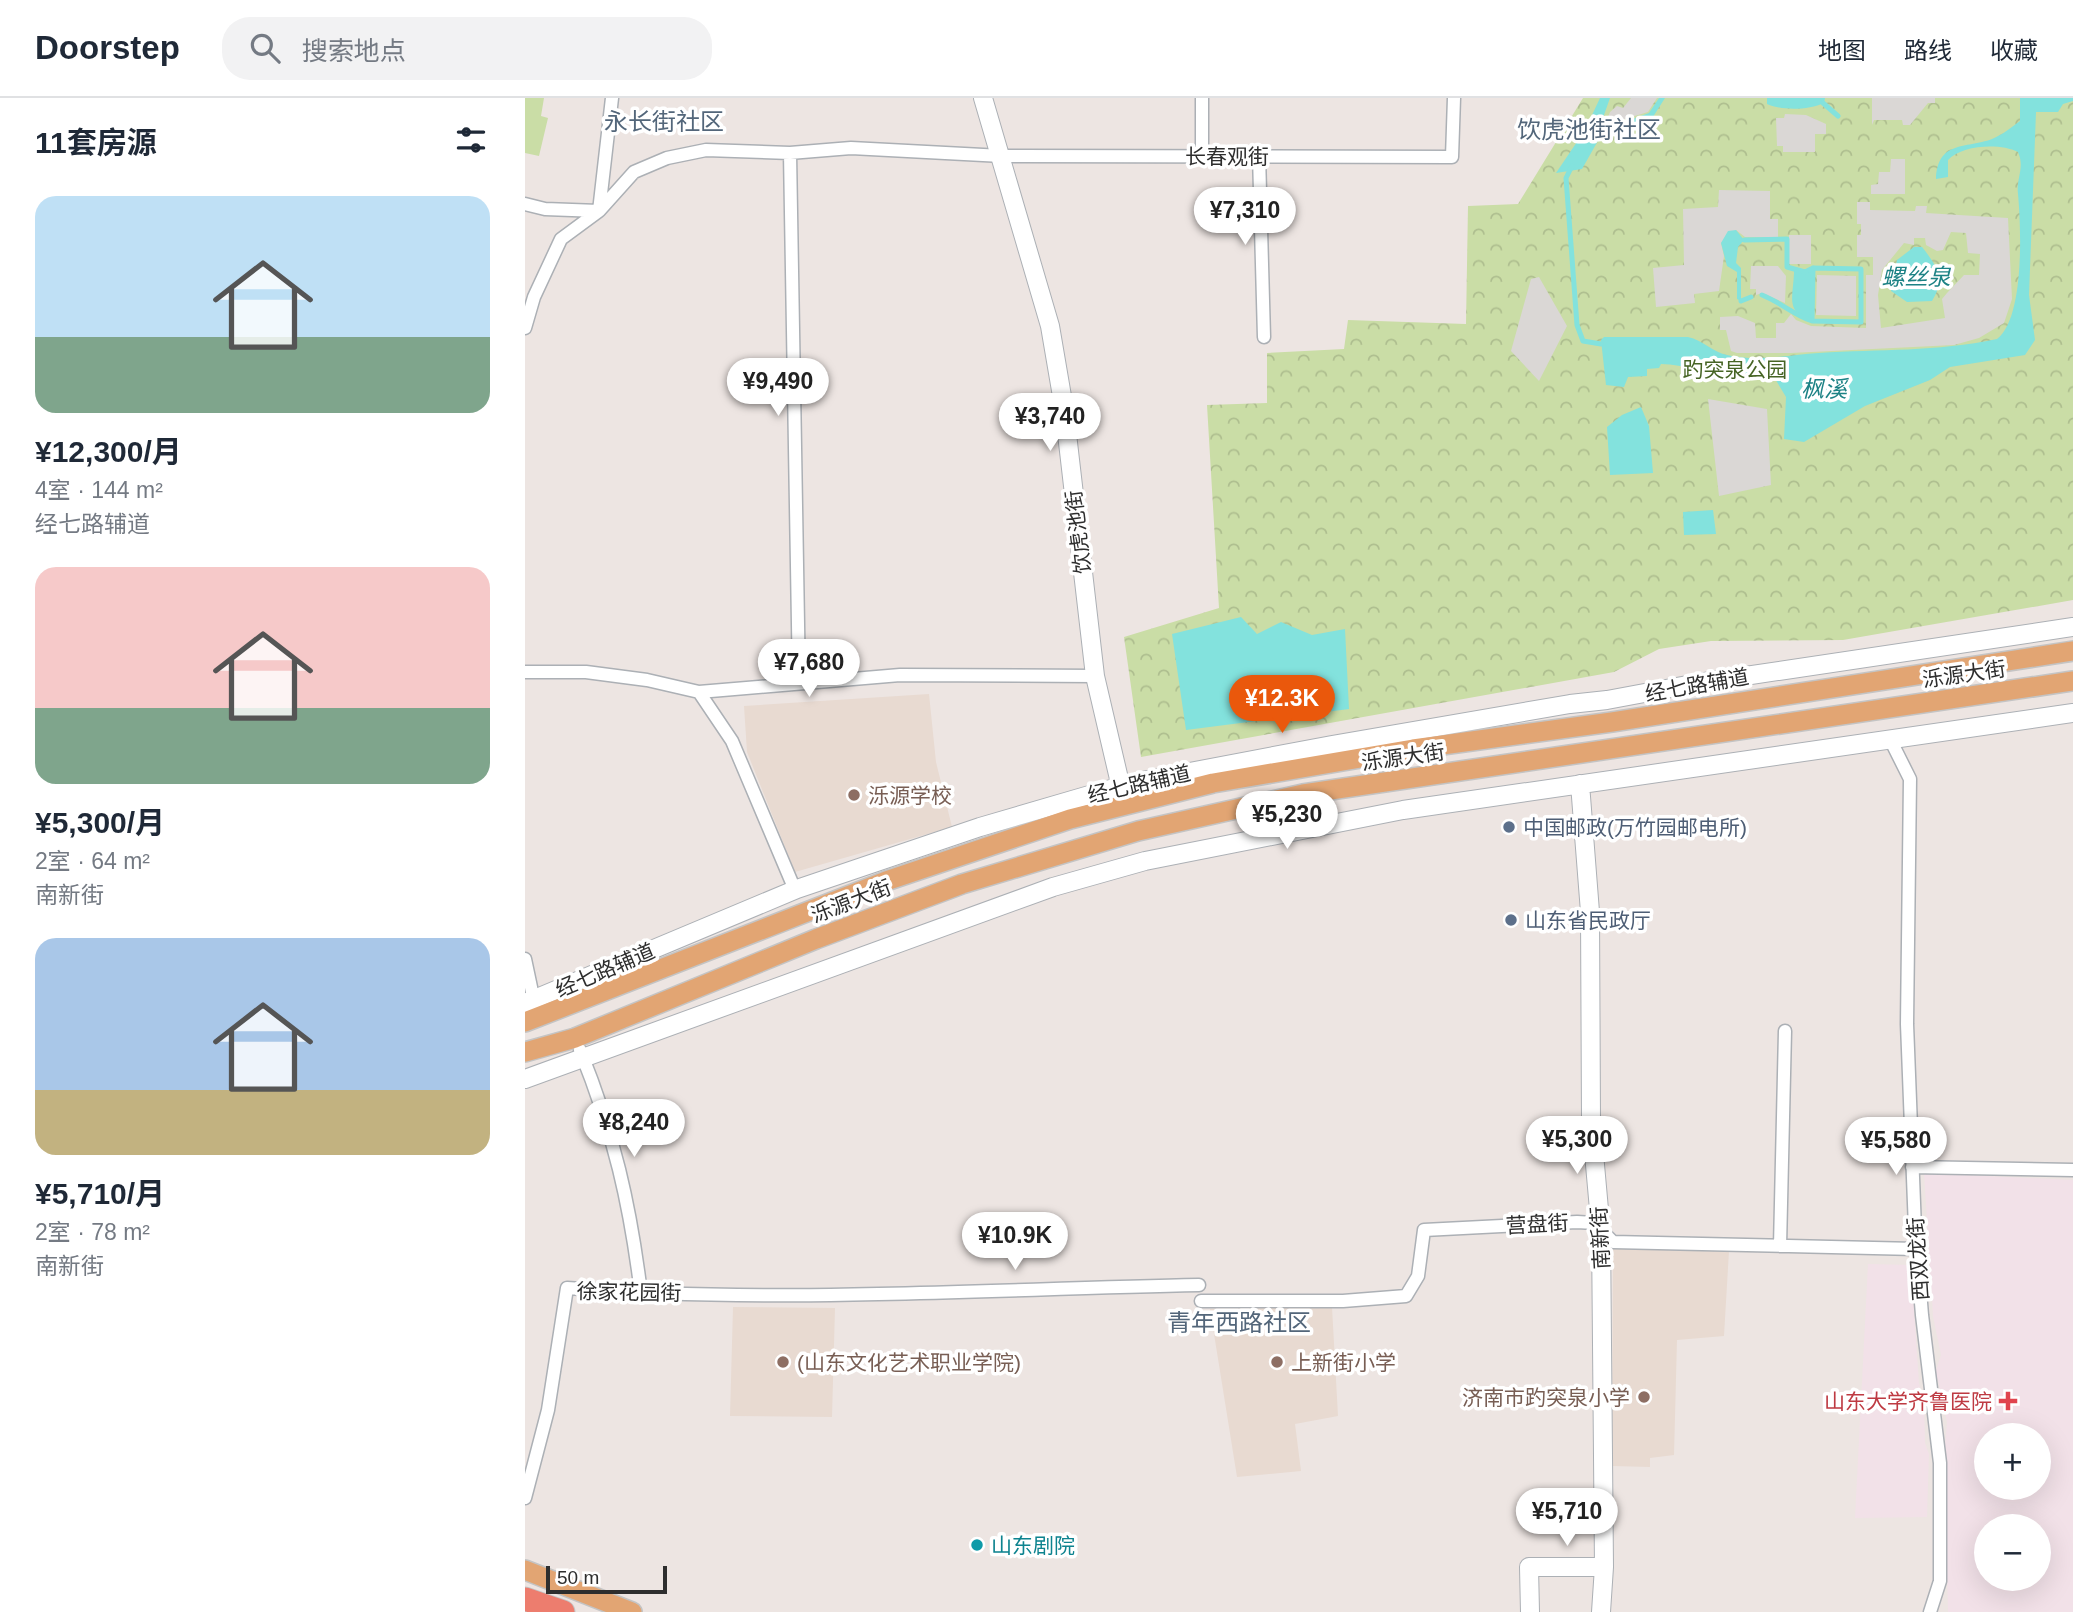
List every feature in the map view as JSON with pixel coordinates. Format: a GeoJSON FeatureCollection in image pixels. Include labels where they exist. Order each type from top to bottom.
{"type":"FeatureCollection","features":[{"type":"Feature","properties":{"kind":"highway"},"geometry":{"type":"LineString","coordinates":[[525,1599],[565,1612]]}},
{"type":"Feature","properties":{"kind":"main road","name":"泺源大街"},"geometry":{"type":"LineString","coordinates":[[531,1011],[886,881],[1070,819],[1123,795],[2073,651]]}},
{"type":"Feature","properties":{"kind":"main road","name":"泺源大街"},"geometry":{"type":"LineString","coordinates":[[525,1052],[575,1038],[816,939],[962,884],[1138,831],[1303,794],[2073,681]]}},
{"type":"Feature","properties":{"kind":"main road"},"geometry":{"type":"LineString","coordinates":[[525,1570],[632,1612]]}},
{"type":"Feature","properties":{"kind":"street"},"geometry":{"type":"LineString","coordinates":[[525,204],[545,209],[599,211],[612,98]]}},
{"type":"Feature","properties":{"kind":"street","name":"饮虎池街"},"geometry":{"type":"LineString","coordinates":[[983,98],[1002,156],[1049,326],[1057,367],[1095,676],[1123,795]]}},
{"type":"Feature","properties":{"kind":"street"},"geometry":{"type":"LineString","coordinates":[[1202,98],[1202,155]]}},
{"type":"Feature","properties":{"kind":"street","name":"长春观街"},"geometry":{"type":"LineString","coordinates":[[525,328],[534,298],[561,239],[599,211],[634,172],[667,158],[706,150],[790,153],[851,148],[1002,156],[1452,157],[1454,98]]}},
{"type":"Feature","properties":{"kind":"street"},"geometry":{"type":"LineString","coordinates":[[790,153],[799,683]]}},
{"type":"Feature","properties":{"kind":"street"},"geometry":{"type":"LineString","coordinates":[[1259,155],[1263,337]]}},
{"type":"Feature","properties":{"kind":"street","name":"经七路辅道"},"geometry":{"type":"LineString","coordinates":[[531,1011],[795,890],[980,827],[1123,795],[1570,704],[1607,701],[1698,683],[2073,627]]}},
{"type":"Feature","properties":{"kind":"street"},"geometry":{"type":"LineString","coordinates":[[525,671],[586,672],[647,680],[699,692],[900,675],[1095,676]]}},
{"type":"Feature","properties":{"kind":"street"},"geometry":{"type":"LineString","coordinates":[[699,692],[731,741],[795,890]]}},
{"type":"Feature","properties":{"kind":"street"},"geometry":{"type":"LineString","coordinates":[[525,1079],[800,977],[1053,887],[1119,867],[1215,845],[1403,810],[2073,713]]}},
{"type":"Feature","properties":{"kind":"street","name":"西双龙街"},"geometry":{"type":"LineString","coordinates":[[1891,741],[1910,779],[1906,1024],[1912,1167],[1916,1249],[1940,1463],[1940,1581],[1930,1612]]}},
{"type":"Feature","properties":{"kind":"street","name":"南新街"},"geometry":{"type":"LineString","coordinates":[[1580,784],[1590,912],[1591,1120],[1601,1231],[1604,1567],[1601,1612]]}},
{"type":"Feature","properties":{"kind":"street"},"geometry":{"type":"LineString","coordinates":[[525,959],[531,1011]]}},
{"type":"Feature","properties":{"kind":"street"},"geometry":{"type":"LineString","coordinates":[[1780,1246],[1786,1031]]}},
{"type":"Feature","properties":{"kind":"street"},"geometry":{"type":"LineString","coordinates":[[575,1038],[604,1110],[630,1209],[641,1293]]}},
{"type":"Feature","properties":{"kind":"street"},"geometry":{"type":"LineString","coordinates":[[1912,1167],[2073,1170]]}},
{"type":"Feature","properties":{"kind":"street","name":"营盘街"},"geometry":{"type":"LineString","coordinates":[[1201,1301],[1343,1301],[1406,1296],[1417,1276],[1424,1230],[1577,1222],[1594,1223],[1613,1242],[1916,1249]]}},
{"type":"Feature","properties":{"kind":"street","name":"徐家花园街"},"geometry":{"type":"LineString","coordinates":[[525,1498],[548,1410],[568,1288],[641,1293],[819,1293],[1199,1285]]}},
{"type":"Feature","properties":{"kind":"street"},"geometry":{"type":"LineString","coordinates":[[1530,1612],[1529,1567],[1604,1567]]}},
{"type":"Feature","properties":{"kind":"street"},"geometry":{"type":"LineString","coordinates":[[565,1612],[576,1588]]}},
{"type":"Feature","properties":{"kind":"shaded area"},"geometry":{"type":"Polygon","coordinates":[[[1631,98],[1657,98],[1648,112],[1605,125],[1610,112],[1617,106],[1623,108],[1631,98]]]}},
{"type":"Feature","properties":{"kind":"shaded area"},"geometry":{"type":"Polygon","coordinates":[[[1872,98],[1935,98],[1935,103],[1928,103],[1910,125],[1903,125],[1902,120],[1874,120],[1872,125],[1872,98]]]}},
{"type":"Feature","properties":{"kind":"shaded area"},"geometry":{"type":"Polygon","coordinates":[[[1785,114],[1806,115],[1826,124],[1826,134],[1815,134],[1815,152],[1783,152],[1783,146],[1777,146],[1776,118],[1784,118],[1785,114]]]}},
{"type":"Feature","properties":{"kind":"shaded area"},"geometry":{"type":"Polygon","coordinates":[[[1891,159],[1905,159],[1905,194],[1871,194],[1871,185],[1878,184],[1879,172],[1890,172],[1891,159]]]}},
{"type":"Feature","properties":{"kind":"shaded area"},"geometry":{"type":"Polygon","coordinates":[[[1719,190],[1770,191],[1770,219],[1778,219],[1778,237],[1745,237],[1736,230],[1721,243],[1724,256],[1719,291],[1694,294],[1695,303],[1656,307],[1653,268],[1684,265],[1683,209],[1718,207],[1719,190]]]}},
{"type":"Feature","properties":{"kind":"shaded area"},"geometry":{"type":"Polygon","coordinates":[[[1857,202],[1870,202],[1870,210],[1915,211],[1916,206],[1927,206],[1926,213],[2008,218],[2012,299],[2004,323],[1979,338],[1954,345],[1791,353],[1731,351],[1726,330],[1720,330],[1720,317],[1738,316],[1755,323],[1756,338],[1776,338],[1776,323],[1784,323],[1791,314],[1796,320],[1811,326],[1866,328],[1866,275],[1873,275],[1873,257],[1857,257],[1857,235],[1861,235],[1861,224],[1857,224],[1857,202]],[[1951,232],[1943,250],[1937,251],[1926,245],[1925,238],[1914,238],[1914,245],[1904,243],[1882,270],[1878,295],[1881,328],[1945,318],[1942,299],[1964,275],[1979,275],[1980,254],[1968,253],[1966,233],[1951,232]]]}},
{"type":"Feature","properties":{"kind":"shaded area"},"geometry":{"type":"Polygon","coordinates":[[[1789,235],[1811,235],[1811,264],[1789,264],[1789,235]]]}},
{"type":"Feature","properties":{"kind":"shaded area"},"geometry":{"type":"Polygon","coordinates":[[[1751,266],[1778,266],[1786,276],[1785,303],[1762,293],[1756,295],[1756,289],[1750,289],[1751,266]]]}},
{"type":"Feature","properties":{"kind":"shaded area"},"geometry":{"type":"Polygon","coordinates":[[[1817,275],[1856,276],[1856,316],[1816,315],[1817,275]]]}},
{"type":"Feature","properties":{"kind":"shaded area"},"geometry":{"type":"Polygon","coordinates":[[[1539,277],[1567,326],[1539,381],[1511,351],[1531,279],[1539,277]]]}},
{"type":"Feature","properties":{"kind":"shaded area"},"geometry":{"type":"Polygon","coordinates":[[[1708,399],[1767,409],[1771,485],[1719,496],[1708,399]]]}},
{"type":"Feature","properties":{"kind":"shaded area","name":"泺源学校"},"geometry":{"type":"Polygon","coordinates":[[[929,694],[936,762],[952,827],[795,872],[747,752],[744,706],[929,694]]]}},
{"type":"Feature","properties":{"kind":"shaded area","name":"山东大学齐鲁医院"},"geometry":{"type":"Polygon","coordinates":[[[1924,1173],[2073,1180],[2073,1612],[1948,1612],[1944,1458],[1947,1422],[1938,1380],[1934,1376],[1941,1355],[1933,1316],[1924,1173]]]}},
{"type":"Feature","properties":{"kind":"shaded area","name":"济南市趵突泉小学"},"geometry":{"type":"Polygon","coordinates":[[[1613,1248],[1729,1251],[1724,1336],[1677,1340],[1674,1455],[1650,1458],[1650,1467],[1612,1466],[1613,1248]]]}},
{"type":"Feature","properties":{"kind":"shaded area","name":"山东大学齐鲁医院"},"geometry":{"type":"Polygon","coordinates":[[[1868,1264],[1911,1265],[1919,1383],[1924,1401],[1925,1443],[1929,1454],[1927,1517],[1855,1518],[1868,1264]]]}},
{"type":"Feature","properties":{"kind":"shaded area","name":"(山东文化艺术职业学院)"},"geometry":{"type":"Polygon","coordinates":[[[733,1307],[835,1308],[832,1417],[730,1416],[733,1307]]]}},
{"type":"Feature","properties":{"kind":"shaded area","name":"上新街小学"},"geometry":{"type":"Polygon","coordinates":[[[1332,1307],[1338,1416],[1295,1424],[1301,1471],[1237,1477],[1210,1309],[1332,1307]]]}},
{"type":"Feature","properties":{"kind":"green space"},"geometry":{"type":"Polygon","coordinates":[[[525,98],[544,98],[541,116],[548,118],[539,156],[525,153],[525,98]]]}},
{"type":"Feature","properties":{"kind":"green space","name":"趵突泉公园"},"geometry":{"type":"Polygon","coordinates":[[[1583,98],[2073,98],[2073,600],[1843,640],[1711,641],[1659,649],[1614,672],[1141,757],[1124,637],[1219,608],[1207,405],[1267,403],[1267,353],[1344,349],[1348,320],[1466,324],[1468,206],[1518,204],[1583,98]]]}},
{"type":"Feature","properties":{"kind":"water"},"geometry":{"type":"Polygon","coordinates":[[[1600,98],[1610,98],[1598,132],[1649,113],[1659,98],[1665,98],[1651,120],[1599,139],[1582,169],[1556,173],[1585,130],[1600,98]]]}},
{"type":"Feature","properties":{"kind":"water"},"geometry":{"type":"Polygon","coordinates":[[[1767,98],[1825,98],[1824,103],[1796,109],[1767,104],[1767,98]]]}},
{"type":"Feature","properties":{"kind":"water","name":"枫溪"},"geometry":{"type":"Polygon","coordinates":[[[2020,98],[2073,98],[2073,101],[2063,104],[2058,112],[2036,112],[2029,295],[2035,340],[2025,355],[1950,367],[1930,380],[1865,406],[1804,442],[1784,439],[1786,397],[1774,377],[1730,377],[1661,364],[1659,368],[1647,369],[1647,376],[1628,377],[1624,387],[1606,385],[1601,340],[1604,337],[1688,337],[1722,353],[1750,358],[1930,348],[1997,339],[2006,328],[2013,312],[2017,292],[2020,248],[2018,188],[2021,163],[2018,152],[2001,147],[1962,151],[1948,160],[1948,177],[1936,179],[1938,166],[1947,152],[1992,139],[2020,121],[2020,98]]]}},
{"type":"Feature","properties":{"kind":"water"},"geometry":{"type":"Polygon","coordinates":[[[1736,230],[1744,240],[1738,247],[1736,263],[1741,268],[1741,301],[1737,299],[1737,272],[1727,266],[1721,243],[1728,231],[1736,230]]]}},
{"type":"Feature","properties":{"kind":"water","name":"螺丝泉"},"geometry":{"type":"Polygon","coordinates":[[[1914,247],[1922,247],[1938,273],[1938,286],[1932,301],[1907,302],[1891,291],[1897,260],[1914,247]]]}},
{"type":"Feature","properties":{"kind":"water"},"geometry":{"type":"Polygon","coordinates":[[[1813,268],[1812,321],[1798,313],[1792,297],[1794,270],[1805,272],[1813,268]]]}},
{"type":"Feature","properties":{"kind":"water"},"geometry":{"type":"Polygon","coordinates":[[[1641,407],[1649,426],[1653,473],[1610,475],[1607,427],[1622,415],[1641,407]]]}},
{"type":"Feature","properties":{"kind":"water"},"geometry":{"type":"Polygon","coordinates":[[[1713,510],[1716,534],[1684,535],[1683,512],[1713,510]]]}},
{"type":"Feature","properties":{"kind":"water"},"geometry":{"type":"Polygon","coordinates":[[[1241,617],[1257,634],[1281,622],[1312,635],[1345,629],[1349,709],[1186,730],[1172,634],[1241,617]]]}},
{"type":"Feature","properties":{"kind":"waterway"},"geometry":{"type":"LineString","coordinates":[[1823,103],[1838,116]]}},
{"type":"Feature","properties":{"kind":"waterway"},"geometry":{"type":"LineString","coordinates":[[1572,166],[1566,178],[1577,325],[1583,341],[1601,344]]}},
{"type":"Feature","properties":{"kind":"waterway"},"geometry":{"type":"LineString","coordinates":[[1744,240],[1787,239],[1787,267],[1805,272],[1813,268]]}},
{"type":"Feature","properties":{"kind":"waterway"},"geometry":{"type":"LineString","coordinates":[[1813,268],[1861,269],[1861,322],[1812,321],[1813,268]]}},
{"type":"Feature","properties":{"kind":"waterway"},"geometry":{"type":"LineString","coordinates":[[1762,295],[1812,321]]}},
{"type":"Feature","properties":{"kind":"waterway"},"geometry":{"type":"LineString","coordinates":[[1741,301],[1751,297]]}},
{"type":"Feature","properties":{"kind":"place","name":"泺源学校"},"geometry":{"type":"Point","coordinates":[854,795]}},
{"type":"Feature","properties":{"kind":"place","name":"中国邮政(万竹园邮电所)"},"geometry":{"type":"Point","coordinates":[1509,827]}},
{"type":"Feature","properties":{"kind":"place","name":"山东省民政厅"},"geometry":{"type":"Point","coordinates":[1511,920]}},
{"type":"Feature","properties":{"kind":"place","name":"(山东文化艺术职业学院)"},"geometry":{"type":"Point","coordinates":[783,1362]}},
{"type":"Feature","properties":{"kind":"place","name":"上新街小学"},"geometry":{"type":"Point","coordinates":[1277,1362]}},
{"type":"Feature","properties":{"kind":"place","name":"济南市趵突泉小学"},"geometry":{"type":"Point","coordinates":[1644,1397]}},
{"type":"Feature","properties":{"kind":"place","name":"山东大学齐鲁医院"},"geometry":{"type":"Point","coordinates":[2008,1401]}},
{"type":"Feature","properties":{"kind":"place","name":"山东剧院"},"geometry":{"type":"Point","coordinates":[977,1545]}},
{"type":"Feature","properties":{"kind":"district","name":"永长街社区"},"geometry":{"type":"Point","coordinates":[664,121]}},
{"type":"Feature","properties":{"kind":"district","name":"饮虎池街社区"},"geometry":{"type":"Point","coordinates":[1589,129]}},
{"type":"Feature","properties":{"kind":"district","name":"青年西路社区"},"geometry":{"type":"Point","coordinates":[1239,1322]}}]}
